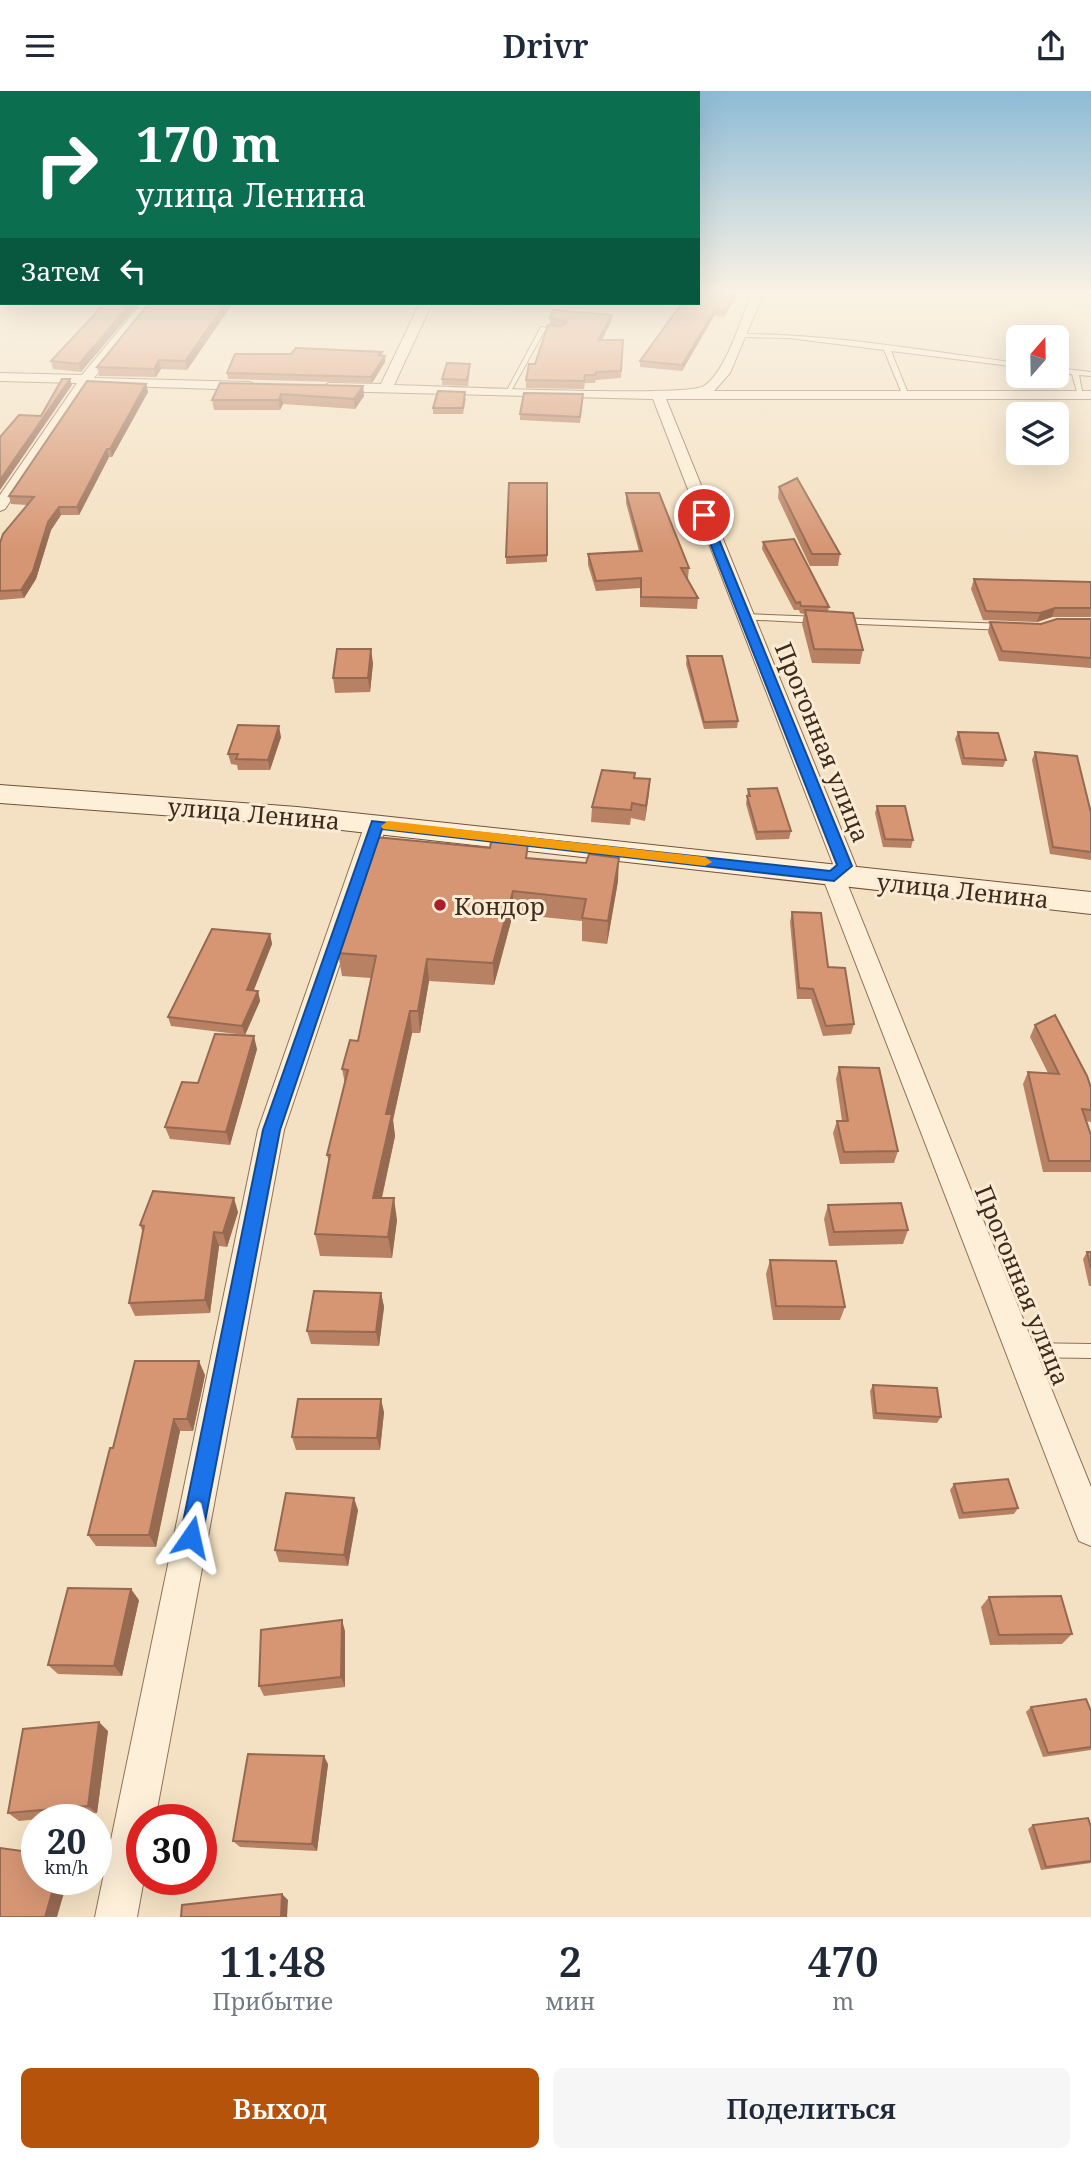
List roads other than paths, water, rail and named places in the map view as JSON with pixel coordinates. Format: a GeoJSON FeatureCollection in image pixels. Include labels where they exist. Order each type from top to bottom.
{"type":"FeatureCollection","features":[{"type":"Feature","properties":{"kind":"street"},"geometry":{"type":"LineString","coordinates":[[9,377],[86,379],[96,384],[262,386]]}},
{"type":"Feature","properties":{"kind":"street"},"geometry":{"type":"LineString","coordinates":[[386,388],[391,377]]}},
{"type":"Feature","properties":{"kind":"street"},"geometry":{"type":"LineString","coordinates":[[658,395],[706,391],[719,377]]}},
{"type":"Feature","properties":{"kind":"street"},"geometry":{"type":"LineString","coordinates":[[0,506],[86,379]]}},
{"type":"Feature","properties":{"kind":"street"},"geometry":{"type":"LineString","coordinates":[[317,387],[658,395],[1086,395]]}},
{"type":"Feature","properties":{"kind":"street","name":"Прогонная улица"},"geometry":{"type":"LineString","coordinates":[[658,395],[845,866],[834,876],[1091,1529]]}},
{"type":"Feature","properties":{"kind":"street","name":"улица Ленина"},"geometry":{"type":"LineString","coordinates":[[0,794],[145,803],[376,824],[1091,903]]}},
{"type":"Feature","properties":{"kind":"street"},"geometry":{"type":"LineString","coordinates":[[116,1917],[271,1130],[376,824]]}},
{"type":"Feature","properties":{"kind":"lane"},"geometry":{"type":"LineString","coordinates":[[508,391],[516,377]]}},
{"type":"Feature","properties":{"kind":"lane"},"geometry":{"type":"LineString","coordinates":[[898,377],[905,396]]}},
{"type":"Feature","properties":{"kind":"lane"},"geometry":{"type":"LineString","coordinates":[[1077,377],[1086,395]]}},
{"type":"Feature","properties":{"kind":"lane"},"geometry":{"type":"LineString","coordinates":[[744,617],[1014,627]]}},
{"type":"Feature","properties":{"kind":"lane"},"geometry":{"type":"LineString","coordinates":[[1020,1350],[1091,1351]]}},
{"type":"Feature","properties":{"kind":"place","name":"Кондор"},"geometry":{"type":"Point","coordinates":[440,905]}}]}
